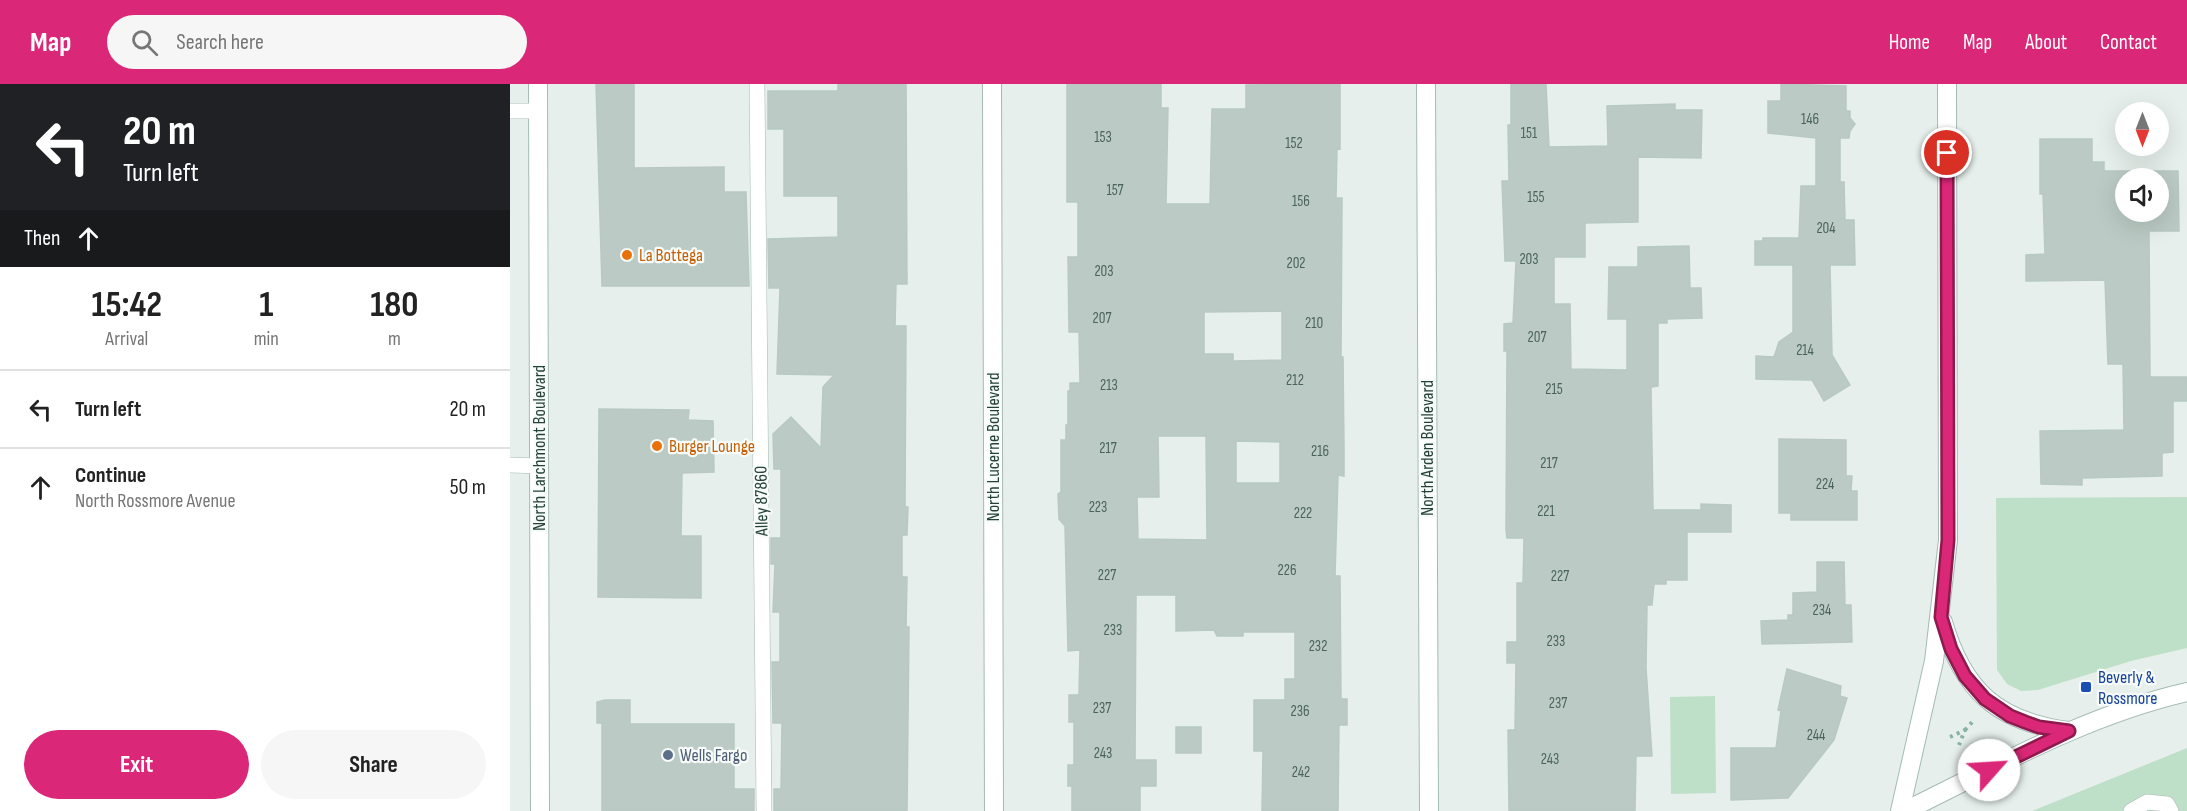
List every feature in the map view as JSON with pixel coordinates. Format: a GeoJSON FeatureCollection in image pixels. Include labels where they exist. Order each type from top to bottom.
{"type":"FeatureCollection","features":[{"type":"Feature","properties":{"kind":"street","name":"North Larchmont Boulevard"},"geometry":{"type":"LineString","coordinates":[[538,84],[540,811]]}},
{"type":"Feature","properties":{"kind":"street","name":"North Lucerne Boulevard"},"geometry":{"type":"LineString","coordinates":[[992,84],[994,811]]}},
{"type":"Feature","properties":{"kind":"street","name":"North Arden Boulevard"},"geometry":{"type":"LineString","coordinates":[[1426,84],[1429,811]]}},
{"type":"Feature","properties":{"kind":"street"},"geometry":{"type":"LineString","coordinates":[[1900,811],[1932,672],[1941,617],[1948,540],[1947,84]]}},
{"type":"Feature","properties":{"kind":"street"},"geometry":{"type":"LineString","coordinates":[[1941,617],[1951,649],[1965,676],[1985,699],[2010,716],[2029,724],[2069,731]]}},
{"type":"Feature","properties":{"kind":"street"},"geometry":{"type":"LineString","coordinates":[[1905,811],[2069,731],[2133,706],[2187,692]]}},
{"type":"Feature","properties":{"kind":"lane","name":"Alley 87860"},"geometry":{"type":"LineString","coordinates":[[757,84],[764,811]]}},
{"type":"Feature","properties":{"kind":"lane"},"geometry":{"type":"LineString","coordinates":[[510,111],[538,111]]}},
{"type":"Feature","properties":{"kind":"lane"},"geometry":{"type":"LineString","coordinates":[[510,465],[539,466]]}},
{"type":"Feature","properties":{"kind":"lane"},"geometry":{"type":"LineString","coordinates":[[2131,811],[2147,802],[2167,804],[2171,811]]}},
{"type":"Feature","properties":{"kind":"path"},"geometry":{"type":"LineString","coordinates":[[1959,745],[1965,730],[1979,714]]}},
{"type":"Feature","properties":{"kind":"path"},"geometry":{"type":"LineString","coordinates":[[1950,737],[1965,730]]}},
{"type":"Feature","properties":{"kind":"green space"},"geometry":{"type":"Polygon","coordinates":[[[2187,497],[2187,648],[2131,661],[2038,690],[2021,691],[2007,684],[1997,670],[1996,498],[2187,497]]]}},
{"type":"Feature","properties":{"kind":"green space"},"geometry":{"type":"Polygon","coordinates":[[[1715,696],[1716,793],[1671,794],[1670,697],[1715,696]]]}},
{"type":"Feature","properties":{"kind":"green space"},"geometry":{"type":"Polygon","coordinates":[[[2187,748],[2187,811],[2032,811],[2187,748]]]}},
{"type":"Feature","properties":{"kind":"building"},"geometry":{"type":"Polygon","coordinates":[[[596,84],[634,84],[634,168],[724,167],[724,192],[746,192],[749,286],[602,286],[596,84]]]}},
{"type":"Feature","properties":{"kind":"building"},"geometry":{"type":"Polygon","coordinates":[[[838,84],[906,84],[907,284],[896,284],[895,326],[906,326],[905,507],[908,507],[907,535],[902,535],[902,577],[907,577],[906,627],[909,627],[907,811],[774,811],[774,789],[781,789],[782,723],[773,723],[772,662],[780,662],[780,612],[773,612],[775,564],[771,564],[771,538],[781,538],[781,469],[774,469],[773,434],[791,417],[821,448],[823,387],[834,375],[777,374],[780,288],[769,288],[768,239],[838,237],[838,196],[784,196],[784,129],[768,129],[768,91],[838,91],[838,84]]]}},
{"type":"Feature","properties":{"kind":"building"},"geometry":{"type":"Polygon","coordinates":[[[1067,84],[1161,84],[1161,108],[1168,108],[1166,204],[1210,204],[1212,109],[1246,109],[1246,85],[1340,84],[1340,149],[1337,148],[1336,198],[1342,198],[1341,357],[1343,357],[1344,476],[1338,475],[1335,576],[1340,576],[1341,699],[1347,699],[1347,725],[1339,725],[1338,811],[1262,811],[1263,751],[1254,751],[1254,700],[1285,700],[1285,679],[1295,679],[1295,632],[1243,632],[1243,636],[1217,636],[1214,630],[1176,631],[1176,595],[1136,595],[1135,760],[1156,760],[1156,786],[1140,786],[1140,811],[1072,811],[1072,786],[1068,786],[1068,765],[1074,765],[1074,722],[1069,722],[1069,695],[1079,695],[1080,650],[1068,651],[1065,526],[1059,519],[1058,494],[1061,492],[1061,440],[1066,440],[1066,425],[1068,425],[1068,391],[1070,391],[1070,383],[1080,383],[1079,332],[1069,332],[1068,257],[1078,257],[1078,202],[1067,202],[1067,84]],[[1282,311],[1204,312],[1204,354],[1233,354],[1233,361],[1282,360],[1282,311]],[[1158,436],[1159,497],[1137,497],[1138,539],[1207,540],[1206,436],[1158,436]],[[1236,441],[1236,483],[1280,483],[1280,442],[1236,441]]]}},
{"type":"Feature","properties":{"kind":"building"},"geometry":{"type":"Polygon","coordinates":[[[1511,84],[1546,84],[1549,147],[1608,146],[1607,106],[1675,104],[1675,110],[1702,110],[1701,158],[1638,157],[1638,222],[1585,223],[1585,257],[1554,257],[1554,304],[1570,304],[1571,369],[1627,370],[1627,319],[1608,319],[1609,267],[1638,267],[1638,247],[1689,246],[1690,288],[1701,288],[1702,318],[1667,319],[1667,323],[1658,323],[1658,386],[1651,387],[1653,510],[1701,510],[1701,504],[1731,505],[1731,532],[1687,532],[1687,580],[1666,580],[1666,584],[1654,584],[1652,605],[1647,605],[1646,668],[1652,756],[1636,756],[1635,811],[1509,811],[1508,730],[1515,730],[1516,663],[1507,663],[1507,642],[1517,642],[1517,583],[1523,583],[1524,538],[1507,538],[1506,530],[1507,351],[1504,351],[1504,324],[1513,323],[1516,261],[1505,261],[1502,181],[1509,181],[1508,125],[1511,125],[1511,84]]]}},
{"type":"Feature","properties":{"kind":"building"},"geometry":{"type":"Polygon","coordinates":[[[1781,84],[1846,86],[1846,111],[1850,111],[1850,118],[1855,124],[1850,131],[1849,138],[1840,138],[1840,182],[1844,182],[1845,220],[1854,220],[1855,265],[1830,265],[1832,355],[1850,385],[1824,401],[1812,380],[1756,379],[1756,356],[1774,357],[1779,342],[1793,332],[1793,265],[1755,265],[1755,241],[1763,241],[1763,238],[1799,238],[1801,186],[1816,186],[1816,138],[1768,133],[1768,101],[1781,101],[1781,84]]]}},
{"type":"Feature","properties":{"kind":"building"},"geometry":{"type":"Polygon","coordinates":[[[2040,139],[2092,139],[2092,162],[2104,162],[2104,171],[2115,171],[2115,222],[2169,222],[2169,171],[2178,171],[2179,231],[2149,231],[2150,377],[2187,377],[2187,401],[2173,401],[2173,452],[2162,453],[2162,476],[2082,478],[2082,485],[2041,484],[2040,431],[2124,430],[2123,364],[2108,364],[2105,280],[2026,281],[2026,255],[2045,254],[2043,194],[2040,194],[2040,139]]]}},
{"type":"Feature","properties":{"kind":"building"},"geometry":{"type":"Polygon","coordinates":[[[599,409],[689,410],[688,420],[713,421],[714,472],[682,473],[681,536],[701,536],[701,598],[598,597],[599,409]]]}},
{"type":"Feature","properties":{"kind":"building"},"geometry":{"type":"Polygon","coordinates":[[[1779,439],[1846,440],[1846,476],[1852,476],[1851,491],[1857,491],[1857,520],[1791,520],[1791,513],[1779,513],[1779,439]]]}},
{"type":"Feature","properties":{"kind":"building"},"geometry":{"type":"Polygon","coordinates":[[[1817,562],[1844,562],[1845,605],[1851,605],[1852,642],[1762,644],[1761,621],[1788,620],[1788,615],[1793,615],[1793,593],[1817,592],[1817,562]]]}},
{"type":"Feature","properties":{"kind":"building"},"geometry":{"type":"Polygon","coordinates":[[[1787,669],[1841,686],[1840,696],[1847,698],[1834,740],[1788,798],[1731,800],[1731,748],[1776,748],[1781,711],[1778,710],[1787,669]]]}},
{"type":"Feature","properties":{"kind":"building","name":"Wells Fargo"},"geometry":{"type":"Polygon","coordinates":[[[630,700],[630,724],[734,724],[734,789],[754,789],[754,811],[602,811],[602,723],[597,723],[597,702],[630,700]]]}},
{"type":"Feature","properties":{"kind":"building"},"geometry":{"type":"Polygon","coordinates":[[[1176,727],[1201,727],[1201,753],[1176,753],[1176,727]]]}},
{"type":"Feature","properties":{"kind":"place","name":"La Bottega"},"geometry":{"type":"Point","coordinates":[627,255]}},
{"type":"Feature","properties":{"kind":"place","name":"Burger Lounge"},"geometry":{"type":"Point","coordinates":[657,446]}},
{"type":"Feature","properties":{"kind":"place","name":"Beverly & Rossmore"},"geometry":{"type":"Point","coordinates":[2086,687]}},
{"type":"Feature","properties":{"kind":"place","name":"Wells Fargo"},"geometry":{"type":"Point","coordinates":[668,755]}},
{"type":"Feature","properties":{"kind":"route"},"geometry":{"type":"LineString","coordinates":[[1947,153],[1948,540],[1941,617],[1951,649],[1965,676],[1985,699],[2010,716],[2025,722],[2039,727],[2069,731],[1989,770]]}}]}
